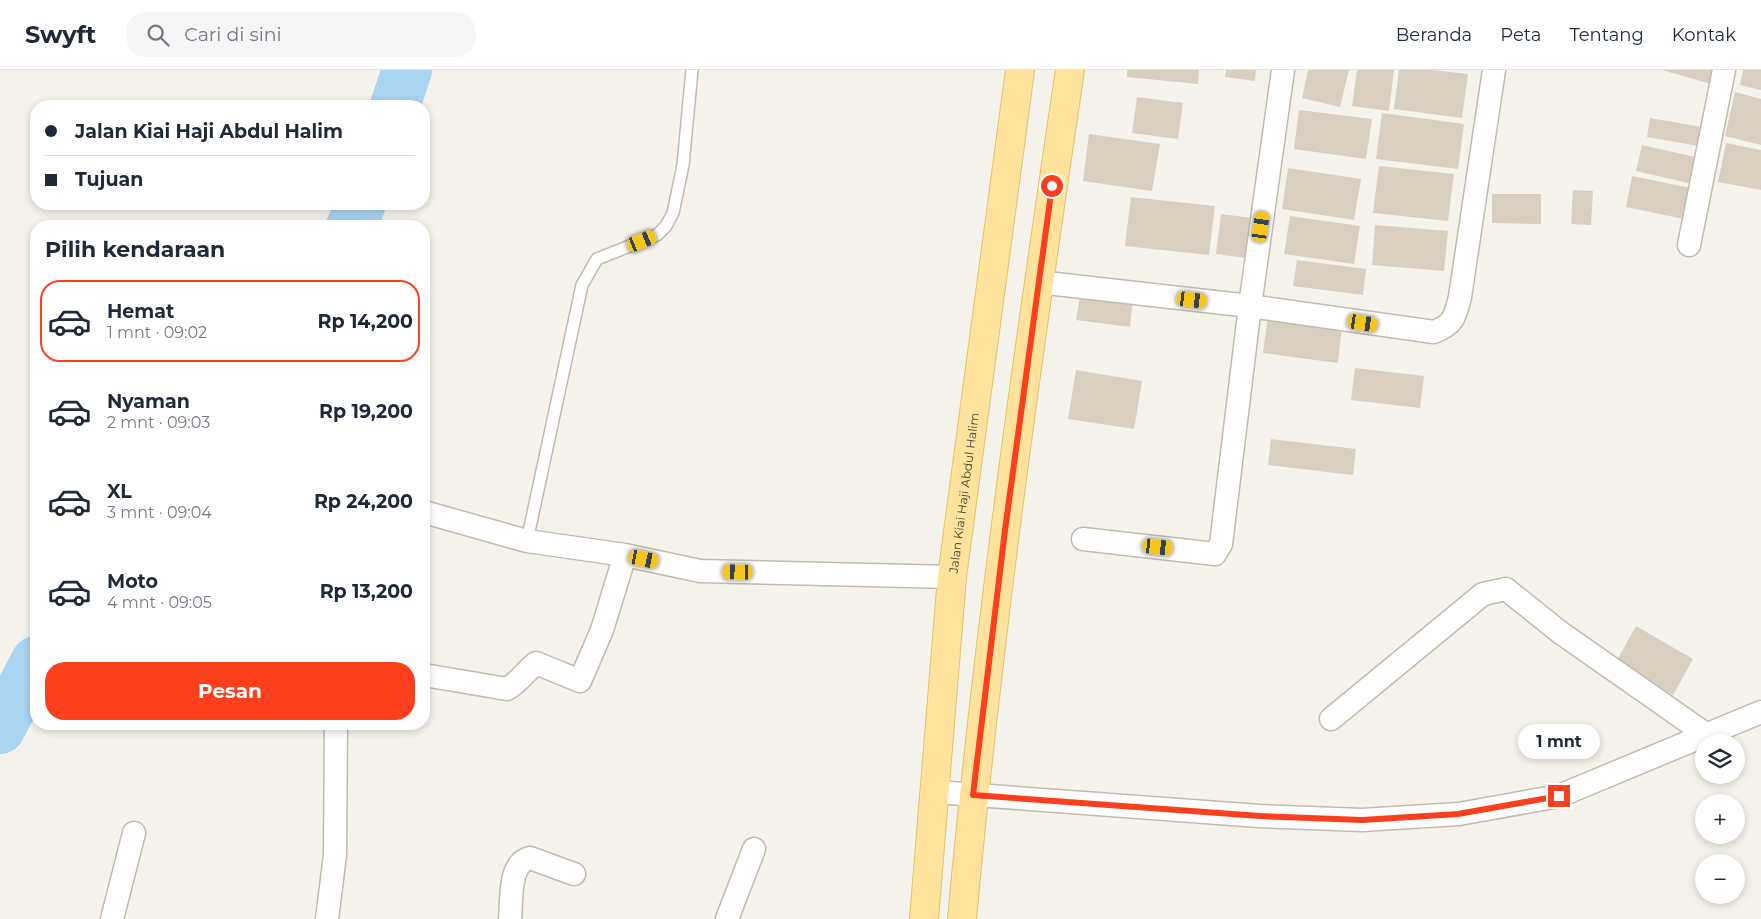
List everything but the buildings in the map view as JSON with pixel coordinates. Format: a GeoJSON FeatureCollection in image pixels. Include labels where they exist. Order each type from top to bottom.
{"type":"FeatureCollection","features":[{"type":"Feature","properties":{"kind":"main road","name":"Jalan Kiai Haji Abdul Halim"},"geometry":{"type":"LineString","coordinates":[[924,919],[936,792],[952,577],[1020,70]]}},
{"type":"Feature","properties":{"kind":"main road"},"geometry":{"type":"LineString","coordinates":[[962,919],[973,795],[1038,282],[1070,70]]}},
{"type":"Feature","properties":{"kind":"street"},"geometry":{"type":"LineString","coordinates":[[1083,539],[1215,554],[1221,544],[1250,306],[1283,70]]}},
{"type":"Feature","properties":{"kind":"street"},"geometry":{"type":"LineString","coordinates":[[1038,282],[1250,306],[1434,332],[1446,327],[1455,317],[1460,297],[1494,70]]}},
{"type":"Feature","properties":{"kind":"street"},"geometry":{"type":"LineString","coordinates":[[1689,245],[1724,70]]}},
{"type":"Feature","properties":{"kind":"street"},"geometry":{"type":"LineString","coordinates":[[430,514],[527,541],[626,556],[700,571],[952,577]]}},
{"type":"Feature","properties":{"kind":"street"},"geometry":{"type":"LineString","coordinates":[[430,676],[508,689],[520,682],[526,671],[536,664],[580,681],[602,630],[626,556]]}},
{"type":"Feature","properties":{"kind":"street"},"geometry":{"type":"LineString","coordinates":[[1331,719],[1483,594],[1506,589],[1561,633],[1706,734]]}},
{"type":"Feature","properties":{"kind":"street"},"geometry":{"type":"LineString","coordinates":[[1709,734],[1761,712]]}},
{"type":"Feature","properties":{"kind":"street"},"geometry":{"type":"LineString","coordinates":[[327,919],[335,855],[336,730]]}},
{"type":"Feature","properties":{"kind":"street"},"geometry":{"type":"LineString","coordinates":[[936,792],[1260,816],[1362,820],[1458,814],[1559,796],[1695,740]]}},
{"type":"Feature","properties":{"kind":"street"},"geometry":{"type":"LineString","coordinates":[[112,919],[134,833]]}},
{"type":"Feature","properties":{"kind":"street"},"geometry":{"type":"LineString","coordinates":[[727,919],[754,849]]}},
{"type":"Feature","properties":{"kind":"street"},"geometry":{"type":"LineString","coordinates":[[510,919],[516,869],[524,859],[530,858],[574,874]]}},
{"type":"Feature","properties":{"kind":"lane"},"geometry":{"type":"LineString","coordinates":[[527,541],[582,284],[597,259],[657,235],[666,226],[673,213],[683,165],[692,70]]}},
{"type":"Feature","properties":{"kind":"waterway"},"geometry":{"type":"LineString","coordinates":[[397,100],[407,70]]}},
{"type":"Feature","properties":{"kind":"waterway"},"geometry":{"type":"LineString","coordinates":[[354,220],[358,210]]}},
{"type":"Feature","properties":{"kind":"waterway"},"geometry":{"type":"LineString","coordinates":[[0,729],[30,672]]}},
{"type":"Feature","properties":{"kind":"route"},"geometry":{"type":"LineString","coordinates":[[1052,186],[1005,530],[973,795],[1153,806],[1260,816],[1362,820],[1458,814],[1559,796]]}}]}
